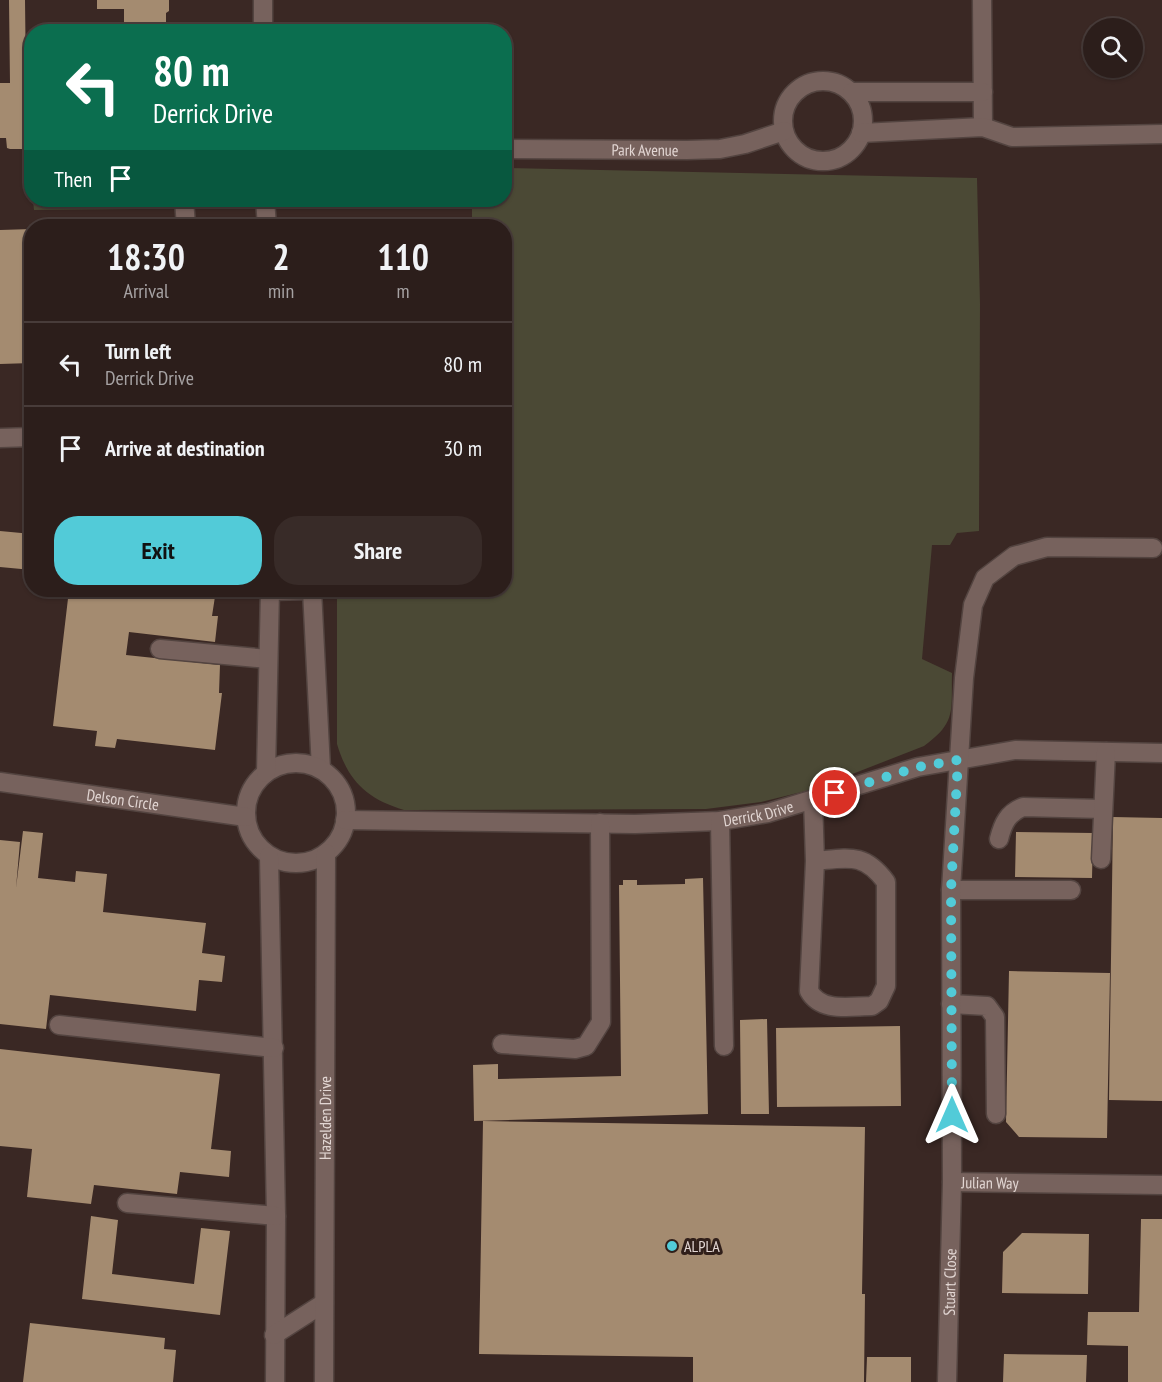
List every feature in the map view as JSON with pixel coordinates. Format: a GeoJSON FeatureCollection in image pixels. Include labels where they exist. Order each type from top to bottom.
{"type":"FeatureCollection","features":[{"type":"Feature","properties":{"kind":"street"},"geometry":{"type":"LineString","coordinates":[[263,0],[263,24]]}},
{"type":"Feature","properties":{"kind":"street"},"geometry":{"type":"LineString","coordinates":[[982,0],[983,127]]}},
{"type":"Feature","properties":{"kind":"street"},"geometry":{"type":"LineString","coordinates":[[828,81],[852,92],[859,102],[863,115],[863,128],[858,141],[838,158],[825,161],[811,159],[799,153],[790,143],[784,131],[783,118],[786,105],[803,86],[816,82],[828,81]]}},
{"type":"Feature","properties":{"kind":"street"},"geometry":{"type":"LineString","coordinates":[[852,92],[982,92]]}},
{"type":"Feature","properties":{"kind":"street"},"geometry":{"type":"LineString","coordinates":[[861,134],[983,127],[1012,137],[1162,134]]}},
{"type":"Feature","properties":{"kind":"street","name":"Park Avenue"},"geometry":{"type":"LineString","coordinates":[[512,149],[687,150],[720,148],[745,144],[784,131]]}},
{"type":"Feature","properties":{"kind":"street"},"geometry":{"type":"LineString","coordinates":[[0,438],[24,437]]}},
{"type":"Feature","properties":{"kind":"street","name":"Julian Way"},"geometry":{"type":"LineString","coordinates":[[1153,548],[1047,547],[1014,556],[985,578],[973,605],[958,760],[951,890],[952,1182],[1162,1185]]}},
{"type":"Feature","properties":{"kind":"street"},"geometry":{"type":"LineString","coordinates":[[266,773],[270,597]]}},
{"type":"Feature","properties":{"kind":"street"},"geometry":{"type":"LineString","coordinates":[[310,597],[321,769]]}},
{"type":"Feature","properties":{"kind":"street"},"geometry":{"type":"LineString","coordinates":[[160,649],[268,659]]}},
{"type":"Feature","properties":{"kind":"street","name":"Derrick Drive"},"geometry":{"type":"LineString","coordinates":[[345,820],[600,823],[720,820],[768,813],[813,801],[918,767],[1015,750],[1162,753]]}},
{"type":"Feature","properties":{"kind":"street"},"geometry":{"type":"LineString","coordinates":[[1101,859],[1106,752]]}},
{"type":"Feature","properties":{"kind":"street"},"geometry":{"type":"LineString","coordinates":[[302,763],[321,769],[336,782],[345,800],[345,820],[336,842],[326,853],[313,860],[299,863],[284,862],[269,856],[257,846],[249,832],[246,817],[248,800],[254,785],[266,773],[283,765],[302,763]]}},
{"type":"Feature","properties":{"kind":"street","name":"Delson Circle"},"geometry":{"type":"LineString","coordinates":[[0,782],[246,817]]}},
{"type":"Feature","properties":{"kind":"street"},"geometry":{"type":"LineString","coordinates":[[813,801],[815,861],[810,991],[814,999],[822,1004],[872,1006],[879,1001],[886,986],[885,882],[877,870],[868,863],[855,858],[815,861]]}},
{"type":"Feature","properties":{"kind":"street"},"geometry":{"type":"LineString","coordinates":[[999,839],[1006,819],[1013,811],[1023,807],[1103,809]]}},
{"type":"Feature","properties":{"kind":"street"},"geometry":{"type":"LineString","coordinates":[[720,820],[724,1046]]}},
{"type":"Feature","properties":{"kind":"street"},"geometry":{"type":"LineString","coordinates":[[502,1044],[575,1049],[586,1046],[601,1022],[600,823]]}},
{"type":"Feature","properties":{"kind":"street","name":"Hazelden Drive"},"geometry":{"type":"LineString","coordinates":[[324,1382],[326,853]]}},
{"type":"Feature","properties":{"kind":"street"},"geometry":{"type":"LineString","coordinates":[[269,856],[276,1216],[274,1382]]}},
{"type":"Feature","properties":{"kind":"street"},"geometry":{"type":"LineString","coordinates":[[951,890],[1071,890]]}},
{"type":"Feature","properties":{"kind":"street"},"geometry":{"type":"LineString","coordinates":[[951,1004],[987,1006],[995,1017],[996,1114]]}},
{"type":"Feature","properties":{"kind":"street"},"geometry":{"type":"LineString","coordinates":[[59,1025],[274,1048]]}},
{"type":"Feature","properties":{"kind":"street","name":"Stuart Close"},"geometry":{"type":"LineString","coordinates":[[948,1382],[952,1182]]}},
{"type":"Feature","properties":{"kind":"street"},"geometry":{"type":"LineString","coordinates":[[127,1203],[276,1216]]}},
{"type":"Feature","properties":{"kind":"street"},"geometry":{"type":"LineString","coordinates":[[274,1335],[324,1303]]}},
{"type":"Feature","properties":{"kind":"shaded area"},"geometry":{"type":"Polygon","coordinates":[[[512,168],[977,178],[980,304],[979,531],[957,533],[950,545],[932,545],[922,659],[952,673],[950,715],[935,738],[924,746],[814,789],[761,802],[706,809],[404,810],[379,800],[361,787],[347,768],[337,744],[337,597],[512,597],[512,219],[472,219],[472,207],[512,207],[512,168]]]}},
{"type":"Feature","properties":{"kind":"shaded area"},"geometry":{"type":"Polygon","coordinates":[[[34,207],[139,207],[139,209],[34,210],[34,207]]]}},
{"type":"Feature","properties":{"kind":"building"},"geometry":{"type":"Polygon","coordinates":[[[9,0],[25,0],[24,149],[7,148],[6,138],[0,138],[0,83],[10,83],[9,0]]]}},
{"type":"Feature","properties":{"kind":"building"},"geometry":{"type":"Polygon","coordinates":[[[97,0],[169,0],[166,24],[124,24],[124,9],[97,9],[97,0]]]}},
{"type":"Feature","properties":{"kind":"building"},"geometry":{"type":"Polygon","coordinates":[[[24,229],[24,363],[0,364],[0,230],[24,229]]]}},
{"type":"Feature","properties":{"kind":"building"},"geometry":{"type":"Polygon","coordinates":[[[0,531],[24,533],[24,569],[0,567],[0,531]]]}},
{"type":"Feature","properties":{"kind":"building"},"geometry":{"type":"Polygon","coordinates":[[[68,597],[215,597],[212,616],[218,616],[215,642],[129,632],[126,655],[220,665],[219,693],[222,693],[215,750],[117,739],[115,748],[95,746],[97,731],[53,726],[68,597]]]}},
{"type":"Feature","properties":{"kind":"building"},"geometry":{"type":"Polygon","coordinates":[[[1113,817],[1162,818],[1162,1101],[1109,1100],[1113,817]]]}},
{"type":"Feature","properties":{"kind":"building"},"geometry":{"type":"Polygon","coordinates":[[[23,831],[43,833],[38,878],[75,882],[76,871],[107,874],[103,912],[206,923],[202,953],[225,956],[222,982],[199,980],[196,1011],[50,995],[46,1029],[0,1024],[0,840],[20,842],[16,888],[23,831]]]}},
{"type":"Feature","properties":{"kind":"building"},"geometry":{"type":"Polygon","coordinates":[[[1016,832],[1093,833],[1092,878],[1015,877],[1016,832]]]}},
{"type":"Feature","properties":{"kind":"building"},"geometry":{"type":"Polygon","coordinates":[[[703,878],[708,1114],[474,1121],[473,1065],[498,1064],[498,1079],[621,1076],[619,885],[623,885],[623,880],[637,880],[637,885],[685,884],[685,879],[703,878]]]}},
{"type":"Feature","properties":{"kind":"building"},"geometry":{"type":"Polygon","coordinates":[[[1009,971],[1110,973],[1107,1138],[1019,1137],[1006,1122],[1009,971]]]}},
{"type":"Feature","properties":{"kind":"building"},"geometry":{"type":"Polygon","coordinates":[[[767,1019],[769,1114],[741,1114],[740,1020],[767,1019]]]}},
{"type":"Feature","properties":{"kind":"building"},"geometry":{"type":"Polygon","coordinates":[[[900,1026],[901,1106],[777,1107],[776,1028],[900,1026]]]}},
{"type":"Feature","properties":{"kind":"building"},"geometry":{"type":"Polygon","coordinates":[[[0,1049],[220,1074],[211,1149],[231,1151],[229,1177],[180,1172],[177,1194],[94,1185],[91,1204],[27,1197],[32,1149],[0,1146],[0,1049]]]}},
{"type":"Feature","properties":{"kind":"building","name":"ALPLA"},"geometry":{"type":"Polygon","coordinates":[[[483,1121],[865,1127],[862,1294],[865,1294],[864,1382],[693,1382],[693,1357],[479,1354],[483,1121]]]}},
{"type":"Feature","properties":{"kind":"building"},"geometry":{"type":"Polygon","coordinates":[[[91,1216],[118,1220],[112,1274],[194,1284],[201,1228],[230,1231],[220,1315],[82,1299],[91,1216]]]}},
{"type":"Feature","properties":{"kind":"building"},"geometry":{"type":"Polygon","coordinates":[[[1141,1219],[1162,1219],[1162,1382],[1128,1382],[1128,1346],[1087,1345],[1088,1312],[1139,1312],[1141,1219]]]}},
{"type":"Feature","properties":{"kind":"building"},"geometry":{"type":"Polygon","coordinates":[[[1022,1233],[1089,1234],[1088,1294],[1002,1293],[1003,1252],[1022,1233]]]}},
{"type":"Feature","properties":{"kind":"building"},"geometry":{"type":"Polygon","coordinates":[[[30,1323],[165,1338],[164,1349],[176,1350],[173,1382],[23,1382],[30,1323]]]}},
{"type":"Feature","properties":{"kind":"building"},"geometry":{"type":"Polygon","coordinates":[[[1004,1354],[1087,1355],[1086,1382],[1003,1382],[1004,1354]]]}},
{"type":"Feature","properties":{"kind":"building"},"geometry":{"type":"Polygon","coordinates":[[[867,1357],[911,1357],[911,1382],[866,1382],[867,1357]]]}},
{"type":"Feature","properties":{"kind":"place","name":"ALPLA"},"geometry":{"type":"Point","coordinates":[672,1246]}},
{"type":"Feature","properties":{"kind":"route"},"geometry":{"type":"LineString","coordinates":[[835,793],[918,767],[958,760],[951,890],[952,1115]]}}]}
